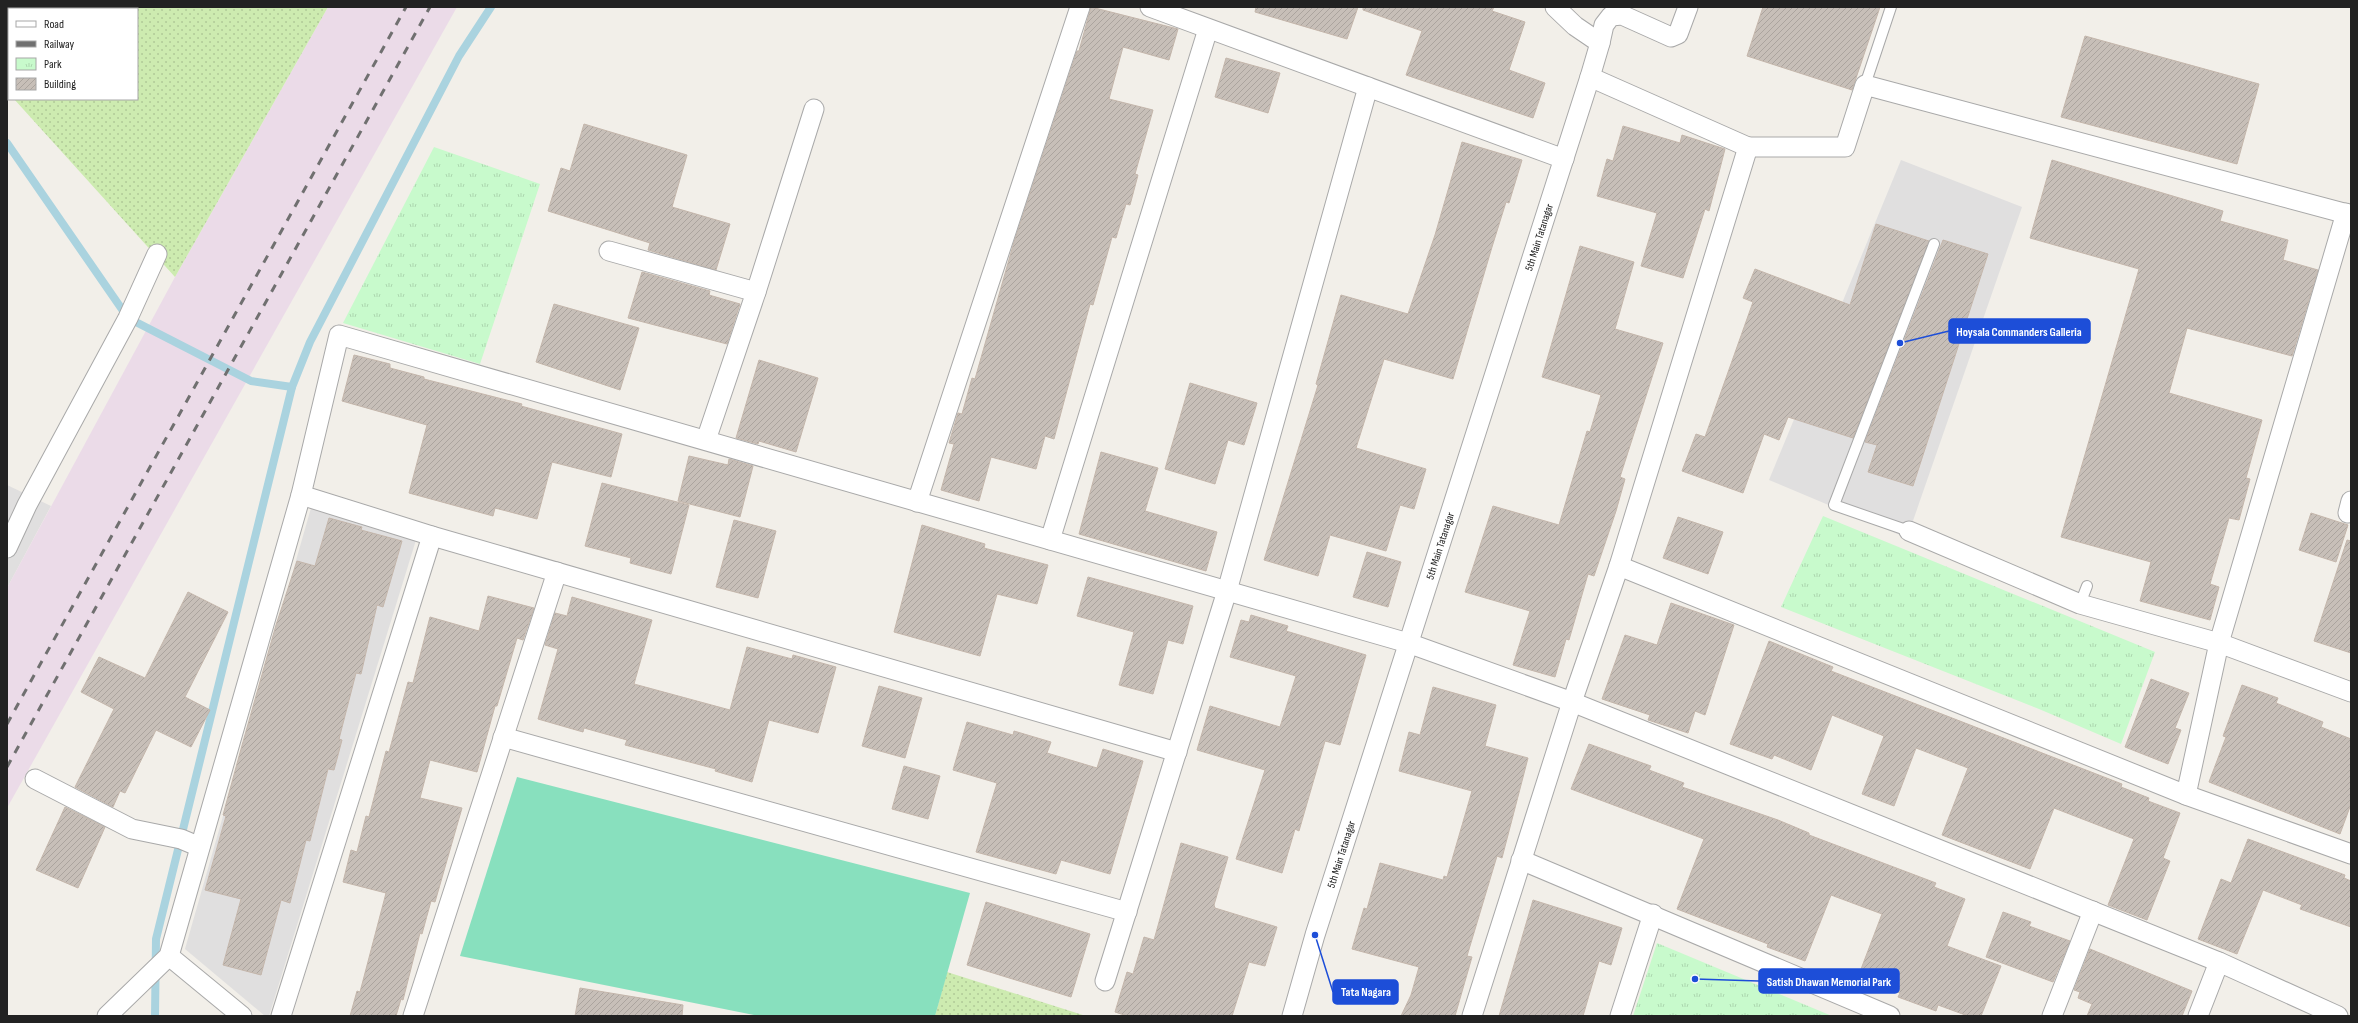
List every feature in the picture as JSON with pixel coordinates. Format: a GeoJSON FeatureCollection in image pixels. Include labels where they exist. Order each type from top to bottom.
{"type":"FeatureCollection","features":[{"type":"Feature","properties":{"kind":"street"},"geometry":{"type":"LineString","coordinates":[[917,502],[1080,7]]}},
{"type":"Feature","properties":{"kind":"street"},"geometry":{"type":"LineString","coordinates":[[1150,7],[1564,159]]}},
{"type":"Feature","properties":{"kind":"street"},"geometry":{"type":"LineString","coordinates":[[1555,7],[1575,26],[1600,43]]}},
{"type":"Feature","properties":{"kind":"street","name":"5th Main Tatanagar"},"geometry":{"type":"LineString","coordinates":[[1292,1016],[1315,935],[1564,159],[1590,77],[1604,25],[1611,16],[1622,15],[1671,37],[1678,34],[1688,7]]}},
{"type":"Feature","properties":{"kind":"street"},"geometry":{"type":"LineString","coordinates":[[1050,540],[1208,28]]}},
{"type":"Feature","properties":{"kind":"street"},"geometry":{"type":"LineString","coordinates":[[1590,77],[1748,147],[1845,147],[1865,85],[2349,214],[2220,643],[2186,795]]}},
{"type":"Feature","properties":{"kind":"street"},"geometry":{"type":"LineString","coordinates":[[1105,981],[1227,591],[1368,87]]}},
{"type":"Feature","properties":{"kind":"street"},"geometry":{"type":"LineString","coordinates":[[706,440],[756,292],[814,109]]}},
{"type":"Feature","properties":{"kind":"street"},"geometry":{"type":"LineString","coordinates":[[1472,1016],[1572,702],[1619,566],[1748,147]]}},
{"type":"Feature","properties":{"kind":"street"},"geometry":{"type":"LineString","coordinates":[[609,251],[756,292]]}},
{"type":"Feature","properties":{"kind":"street"},"geometry":{"type":"LineString","coordinates":[[7,548],[27,505],[128,318],[156,254]]}},
{"type":"Feature","properties":{"kind":"street"},"geometry":{"type":"LineString","coordinates":[[108,1016],[167,957],[302,495],[339,335],[1408,643],[1572,702],[2220,962],[2338,1016]]}},
{"type":"Feature","properties":{"kind":"street"},"geometry":{"type":"LineString","coordinates":[[302,495],[432,536],[1177,752]]}},
{"type":"Feature","properties":{"kind":"street"},"geometry":{"type":"LineString","coordinates":[[1909,531],[2080,604],[2220,643],[2351,692]]}},
{"type":"Feature","properties":{"kind":"street"},"geometry":{"type":"LineString","coordinates":[[281,1016],[432,536]]}},
{"type":"Feature","properties":{"kind":"street"},"geometry":{"type":"LineString","coordinates":[[1619,566],[2186,795],[2351,854]]}},
{"type":"Feature","properties":{"kind":"street"},"geometry":{"type":"LineString","coordinates":[[413,1016],[557,572]]}},
{"type":"Feature","properties":{"kind":"street"},"geometry":{"type":"LineString","coordinates":[[503,737],[1127,912]]}},
{"type":"Feature","properties":{"kind":"street"},"geometry":{"type":"LineString","coordinates":[[35,779],[132,829],[181,839],[200,847]]}},
{"type":"Feature","properties":{"kind":"street"},"geometry":{"type":"LineString","coordinates":[[1521,860],[1653,914],[1890,1016]]}},
{"type":"Feature","properties":{"kind":"street"},"geometry":{"type":"LineString","coordinates":[[2052,1016],[2093,911]]}},
{"type":"Feature","properties":{"kind":"street"},"geometry":{"type":"LineString","coordinates":[[1620,1016],[1653,914]]}},
{"type":"Feature","properties":{"kind":"street"},"geometry":{"type":"LineString","coordinates":[[167,957],[242,1016]]}},
{"type":"Feature","properties":{"kind":"street"},"geometry":{"type":"LineString","coordinates":[[2198,1016],[2220,962]]}},
{"type":"Feature","properties":{"kind":"lane"},"geometry":{"type":"LineString","coordinates":[[1865,85],[1891,7]]}},
{"type":"Feature","properties":{"kind":"lane"},"geometry":{"type":"LineString","coordinates":[[1909,531],[1834,505],[1934,244]]}},
{"type":"Feature","properties":{"kind":"lane"},"geometry":{"type":"LineString","coordinates":[[2080,604],[2087,586]]}},
{"type":"Feature","properties":{"kind":"shaded area"},"geometry":{"type":"Polygon","coordinates":[[[328,7],[457,7],[7,808],[7,588],[175,277],[328,7]]]}},
{"type":"Feature","properties":{"kind":"shaded area"},"geometry":{"type":"Polygon","coordinates":[[[1901,160],[2022,207],[1907,538],[1769,480],[1901,160]]]}},
{"type":"Feature","properties":{"kind":"shaded area"},"geometry":{"type":"Polygon","coordinates":[[[7,485],[51,506],[7,588],[7,485]]]}},
{"type":"Feature","properties":{"kind":"shaded area"},"geometry":{"type":"Polygon","coordinates":[[[311,508],[416,540],[269,1016],[265,1016],[185,949],[311,508]]]}},
{"type":"Feature","properties":{"kind":"green space"},"geometry":{"type":"Polygon","coordinates":[[[7,7],[328,7],[175,277],[15,100],[138,100],[138,8],[8,8],[8,92],[7,7]]]}},
{"type":"Feature","properties":{"kind":"green space"},"geometry":{"type":"Polygon","coordinates":[[[434,147],[540,184],[480,364],[343,323],[434,147]]]}},
{"type":"Feature","properties":{"kind":"green space"},"geometry":{"type":"Polygon","coordinates":[[[1823,516],[2155,652],[2121,744],[2039,709],[1781,607],[1823,516]]]}},
{"type":"Feature","properties":{"kind":"green space"},"geometry":{"type":"Polygon","coordinates":[[[517,777],[970,893],[935,1016],[759,1016],[460,956],[517,777]]]}},
{"type":"Feature","properties":{"kind":"green space"},"geometry":{"type":"Polygon","coordinates":[[[1657,943],[1832,1016],[1633,1016],[1657,943]]]}},
{"type":"Feature","properties":{"kind":"green space"},"geometry":{"type":"Polygon","coordinates":[[[947,972],[1086,1016],[935,1016],[947,972]]]}},
{"type":"Feature","properties":{"kind":"building"},"geometry":{"type":"Polygon","coordinates":[[[1091,7],[1178,29],[1169,60],[1123,47],[1109,99],[1153,110],[1135,174],[1138,175],[1130,205],[1126,204],[1116,238],[1112,237],[1093,305],[1090,304],[1054,439],[1045,436],[1036,469],[991,457],[979,501],[941,490],[954,444],[949,443],[958,413],[962,414],[972,378],[975,379],[1014,242],[1077,51],[1079,51],[1091,7]]]}},
{"type":"Feature","properties":{"kind":"building"},"geometry":{"type":"Polygon","coordinates":[[[1256,7],[1358,7],[1347,39],[1255,12],[1256,7]]]}},
{"type":"Feature","properties":{"kind":"building"},"geometry":{"type":"Polygon","coordinates":[[[1363,7],[1494,7],[1492,11],[1525,22],[1509,70],[1545,83],[1533,118],[1406,75],[1422,31],[1363,10],[1363,7]]]}},
{"type":"Feature","properties":{"kind":"building"},"geometry":{"type":"Polygon","coordinates":[[[1763,7],[1880,7],[1852,90],[1747,56],[1763,7]]]}},
{"type":"Feature","properties":{"kind":"building"},"geometry":{"type":"Polygon","coordinates":[[[2085,36],[2259,84],[2237,164],[2061,117],[2085,36]]]}},
{"type":"Feature","properties":{"kind":"building"},"geometry":{"type":"Polygon","coordinates":[[[1226,58],[1280,73],[1268,113],[1215,97],[1226,58]]]}},
{"type":"Feature","properties":{"kind":"building"},"geometry":{"type":"Polygon","coordinates":[[[584,124],[687,155],[672,207],[730,224],[716,270],[648,250],[650,243],[548,211],[561,168],[570,171],[584,124]]]}},
{"type":"Feature","properties":{"kind":"building"},"geometry":{"type":"Polygon","coordinates":[[[1623,126],[1680,143],[1682,135],[1725,149],[1709,211],[1705,209],[1683,278],[1641,266],[1657,213],[1597,196],[1607,159],[1613,161],[1623,126]]]}},
{"type":"Feature","properties":{"kind":"building"},"geometry":{"type":"Polygon","coordinates":[[[1462,142],[1522,160],[1509,203],[1506,202],[1453,379],[1384,359],[1356,448],[1426,469],[1414,509],[1400,505],[1386,551],[1330,535],[1318,576],[1264,560],[1318,385],[1316,384],[1341,295],[1408,314],[1435,235],[1462,142]]]}},
{"type":"Feature","properties":{"kind":"building"},"geometry":{"type":"Polygon","coordinates":[[[2052,160],[2223,211],[2220,221],[2288,240],[2283,260],[2318,270],[2292,356],[2187,328],[2169,393],[2262,420],[2246,478],[2250,479],[2239,520],[2229,518],[2210,584],[2219,587],[2210,620],[2140,601],[2151,562],[2061,537],[2139,269],[2030,238],[2052,160]]]}},
{"type":"Feature","properties":{"kind":"building"},"geometry":{"type":"Polygon","coordinates":[[[1876,224],[1929,241],[1853,438],[1788,417],[1779,440],[1764,434],[1743,493],[1682,471],[1696,434],[1705,437],[1753,302],[1743,298],[1755,269],[1850,305],[1876,224]]]}},
{"type":"Feature","properties":{"kind":"building"},"geometry":{"type":"Polygon","coordinates":[[[1943,240],[1988,254],[1913,486],[1868,472],[1877,445],[1865,442],[1943,240]]]}},
{"type":"Feature","properties":{"kind":"building"},"geometry":{"type":"Polygon","coordinates":[[[1580,246],[1634,262],[1615,329],[1663,343],[1620,477],[1625,479],[1616,511],[1594,576],[1588,574],[1569,640],[1566,639],[1555,677],[1513,665],[1530,611],[1465,592],[1493,506],[1559,525],[1587,431],[1590,432],[1601,395],[1542,377],[1580,246]]]}},
{"type":"Feature","properties":{"kind":"building"},"geometry":{"type":"Polygon","coordinates":[[[642,272],[710,291],[709,295],[740,304],[727,344],[628,318],[642,272]]]}},
{"type":"Feature","properties":{"kind":"building"},"geometry":{"type":"Polygon","coordinates":[[[554,304],[639,328],[620,390],[536,362],[554,304]]]}},
{"type":"Feature","properties":{"kind":"building"},"geometry":{"type":"Polygon","coordinates":[[[354,355],[390,364],[390,368],[424,377],[424,379],[522,404],[521,406],[622,434],[611,477],[552,462],[537,519],[495,508],[493,516],[409,493],[427,425],[342,401],[354,355]]]}},
{"type":"Feature","properties":{"kind":"building"},"geometry":{"type":"Polygon","coordinates":[[[759,360],[818,378],[796,452],[759,441],[758,444],[736,438],[759,360]]]}},
{"type":"Feature","properties":{"kind":"building"},"geometry":{"type":"Polygon","coordinates":[[[1190,383],[1257,403],[1244,445],[1228,440],[1215,484],[1165,469],[1190,383]]]}},
{"type":"Feature","properties":{"kind":"building"},"geometry":{"type":"Polygon","coordinates":[[[1101,452],[1158,468],[1145,511],[1217,532],[1206,571],[1079,534],[1101,452]]]}},
{"type":"Feature","properties":{"kind":"building"},"geometry":{"type":"Polygon","coordinates":[[[689,456],[728,465],[729,459],[753,466],[740,517],[678,501],[689,456]]]}},
{"type":"Feature","properties":{"kind":"building"},"geometry":{"type":"Polygon","coordinates":[[[602,483],[689,505],[671,574],[630,563],[631,558],[585,546],[602,483]]]}},
{"type":"Feature","properties":{"kind":"building"},"geometry":{"type":"Polygon","coordinates":[[[2311,513],[2348,525],[2336,562],[2299,550],[2311,513]]]}},
{"type":"Feature","properties":{"kind":"building"},"geometry":{"type":"Polygon","coordinates":[[[1678,517],[1723,532],[1708,574],[1663,558],[1678,517]]]}},
{"type":"Feature","properties":{"kind":"building"},"geometry":{"type":"Polygon","coordinates":[[[329,518],[362,527],[361,530],[402,541],[383,607],[377,605],[361,674],[356,673],[339,739],[342,740],[334,770],[328,769],[310,841],[306,840],[290,903],[281,900],[261,975],[223,965],[241,899],[205,890],[226,816],[223,815],[241,749],[276,625],[297,561],[315,566],[329,518]]]}},
{"type":"Feature","properties":{"kind":"building"},"geometry":{"type":"Polygon","coordinates":[[[734,520],[776,531],[758,598],[716,587],[734,520]]]}},
{"type":"Feature","properties":{"kind":"building"},"geometry":{"type":"Polygon","coordinates":[[[922,525],[985,544],[984,548],[1048,565],[1037,604],[997,594],[980,656],[894,632],[922,525]]]}},
{"type":"Feature","properties":{"kind":"building"},"geometry":{"type":"Polygon","coordinates":[[[2347,540],[2351,541],[2351,653],[2314,641],[2347,540]]]}},
{"type":"Feature","properties":{"kind":"building"},"geometry":{"type":"Polygon","coordinates":[[[1367,552],[1401,562],[1388,607],[1353,597],[1367,552]]]}},
{"type":"Feature","properties":{"kind":"building"},"geometry":{"type":"Polygon","coordinates":[[[1088,577],[1193,606],[1183,644],[1168,640],[1153,694],[1119,685],[1134,632],[1077,616],[1088,577]]]}},
{"type":"Feature","properties":{"kind":"building"},"geometry":{"type":"Polygon","coordinates":[[[188,592],[228,612],[185,697],[210,710],[191,747],[156,730],[125,793],[120,791],[113,807],[75,787],[114,709],[81,692],[99,657],[145,678],[188,592]]]}},
{"type":"Feature","properties":{"kind":"building"},"geometry":{"type":"Polygon","coordinates":[[[488,596],[534,608],[523,640],[517,638],[497,706],[495,706],[477,772],[430,760],[420,798],[462,808],[435,902],[431,901],[422,934],[420,933],[403,1000],[401,999],[396,1016],[350,1016],[357,991],[360,992],[386,893],[343,882],[351,850],[357,852],[366,816],[369,817],[386,751],[389,752],[408,682],[413,683],[430,617],[479,631],[488,596]]]}},
{"type":"Feature","properties":{"kind":"building"},"geometry":{"type":"Polygon","coordinates":[[[572,597],[652,620],[634,684],[730,710],[747,647],[792,659],[793,655],[836,667],[818,733],[769,720],[752,782],[715,771],[716,769],[625,745],[627,740],[584,728],[583,732],[538,719],[558,649],[545,645],[555,613],[567,616],[572,597]]]}},
{"type":"Feature","properties":{"kind":"building"},"geometry":{"type":"Polygon","coordinates":[[[1671,603],[1734,625],[1705,715],[1695,711],[1688,733],[1648,720],[1650,715],[1602,699],[1625,635],[1657,645],[1671,603]]]}},
{"type":"Feature","properties":{"kind":"building"},"geometry":{"type":"Polygon","coordinates":[[[1251,615],[1288,626],[1286,631],[1366,655],[1340,745],[1325,741],[1299,831],[1295,829],[1282,873],[1236,859],[1265,770],[1197,750],[1210,706],[1280,727],[1296,676],[1230,657],[1241,620],[1249,622],[1251,615]]]}},
{"type":"Feature","properties":{"kind":"building"},"geometry":{"type":"Polygon","coordinates":[[[1769,641],[1833,667],[1831,671],[2122,784],[2121,787],[2149,798],[2148,801],[2180,813],[2163,858],[2170,861],[2147,920],[2108,905],[2134,839],[2054,808],[2030,869],[1942,835],[1968,768],[1916,748],[1894,806],[1862,794],[1884,736],[1832,715],[1811,770],[1774,755],[1772,759],[1730,744],[1769,641]]]}},
{"type":"Feature","properties":{"kind":"building"},"geometry":{"type":"Polygon","coordinates":[[[2151,679],[2189,693],[2175,728],[2181,730],[2168,764],[2125,747],[2151,679]]]}},
{"type":"Feature","properties":{"kind":"building"},"geometry":{"type":"Polygon","coordinates":[[[2242,685],[2278,698],[2276,703],[2323,722],[2321,727],[2351,739],[2351,804],[2340,834],[2209,782],[2226,737],[2223,736],[2242,685]]]}},
{"type":"Feature","properties":{"kind":"building"},"geometry":{"type":"Polygon","coordinates":[[[879,686],[922,698],[905,758],[862,746],[879,686]]]}},
{"type":"Feature","properties":{"kind":"building"},"geometry":{"type":"Polygon","coordinates":[[[1433,687],[1496,705],[1485,746],[1528,758],[1502,858],[1497,856],[1467,956],[1472,957],[1455,1016],[1401,1016],[1411,995],[1419,967],[1352,949],[1364,908],[1367,909],[1380,863],[1443,880],[1444,876],[1447,877],[1472,791],[1399,771],[1409,732],[1420,735],[1433,687]]]}},
{"type":"Feature","properties":{"kind":"building"},"geometry":{"type":"Polygon","coordinates":[[[967,722],[1013,735],[1014,731],[1051,742],[1047,753],[1097,768],[1103,749],[1143,761],[1110,874],[1061,860],[1056,874],[976,852],[997,783],[953,770],[967,722]]]}},
{"type":"Feature","properties":{"kind":"building"},"geometry":{"type":"Polygon","coordinates":[[[1589,744],[1651,766],[1649,770],[1684,783],[1682,787],[1778,820],[1809,833],[1809,835],[1936,883],[1934,887],[1965,899],[1947,946],[2001,966],[1981,1016],[1968,1016],[1938,1005],[1936,1011],[1898,997],[1900,993],[1858,977],[1882,914],[1831,895],[1805,961],[1767,947],[1768,944],[1677,909],[1704,839],[1571,789],[1589,744]]]}},
{"type":"Feature","properties":{"kind":"building"},"geometry":{"type":"Polygon","coordinates":[[[904,766],[940,776],[928,819],[892,809],[904,766]]]}},
{"type":"Feature","properties":{"kind":"building"},"geometry":{"type":"Polygon","coordinates":[[[65,807],[105,827],[78,888],[36,870],[65,807]]]}},
{"type":"Feature","properties":{"kind":"building"},"geometry":{"type":"Polygon","coordinates":[[[2248,839],[2345,875],[2344,878],[2351,881],[2351,927],[2300,909],[2302,905],[2263,890],[2237,954],[2198,939],[2221,879],[2231,883],[2248,839]]]}},
{"type":"Feature","properties":{"kind":"building"},"geometry":{"type":"Polygon","coordinates":[[[1181,843],[1228,857],[1214,905],[1215,908],[1277,927],[1265,966],[1249,962],[1232,1016],[1127,1016],[1115,1012],[1127,972],[1133,974],[1144,937],[1154,940],[1181,843]]]}},
{"type":"Feature","properties":{"kind":"building"},"geometry":{"type":"Polygon","coordinates":[[[1533,900],[1622,928],[1611,965],[1599,961],[1583,1016],[1499,1016],[1533,900]]]}},
{"type":"Feature","properties":{"kind":"building"},"geometry":{"type":"Polygon","coordinates":[[[986,902],[1090,934],[1071,997],[967,965],[986,902]]]}},
{"type":"Feature","properties":{"kind":"building"},"geometry":{"type":"Polygon","coordinates":[[[2003,912],[2031,922],[2029,926],[2070,941],[2053,982],[1986,957],[2003,912]]]}},
{"type":"Feature","properties":{"kind":"building"},"geometry":{"type":"Polygon","coordinates":[[[2090,949],[2192,991],[2182,1016],[2087,1016],[2092,1004],[2078,998],[2080,992],[2074,990],[2090,949]]]}},
{"type":"Feature","properties":{"kind":"building"},"geometry":{"type":"Polygon","coordinates":[[[580,988],[683,1005],[682,1016],[575,1016],[580,988]]]}},
{"type":"Feature","properties":{"kind":"waterway"},"geometry":{"type":"LineString","coordinates":[[155,1016],[156,939],[292,387],[310,342],[459,56],[491,7]]}},
{"type":"Feature","properties":{"kind":"waterway"},"geometry":{"type":"LineString","coordinates":[[7,143],[128,318],[251,381],[292,387]]}},
{"type":"Feature","properties":{"kind":"railway"},"geometry":{"type":"LineString","coordinates":[[7,724],[406,7]]}},
{"type":"Feature","properties":{"kind":"railway"},"geometry":{"type":"LineString","coordinates":[[7,767],[430,7]]}},
{"type":"Feature","properties":{"kind":"place","name":"Hoysala Commanders Galleria"},"geometry":{"type":"Point","coordinates":[1900,343]}},
{"type":"Feature","properties":{"kind":"place","name":"Tata Nagara"},"geometry":{"type":"Point","coordinates":[1315,935]}},
{"type":"Feature","properties":{"kind":"place","name":"Satish Dhawan Memorial Park"},"geometry":{"type":"Point","coordinates":[1695,979]}}]}
